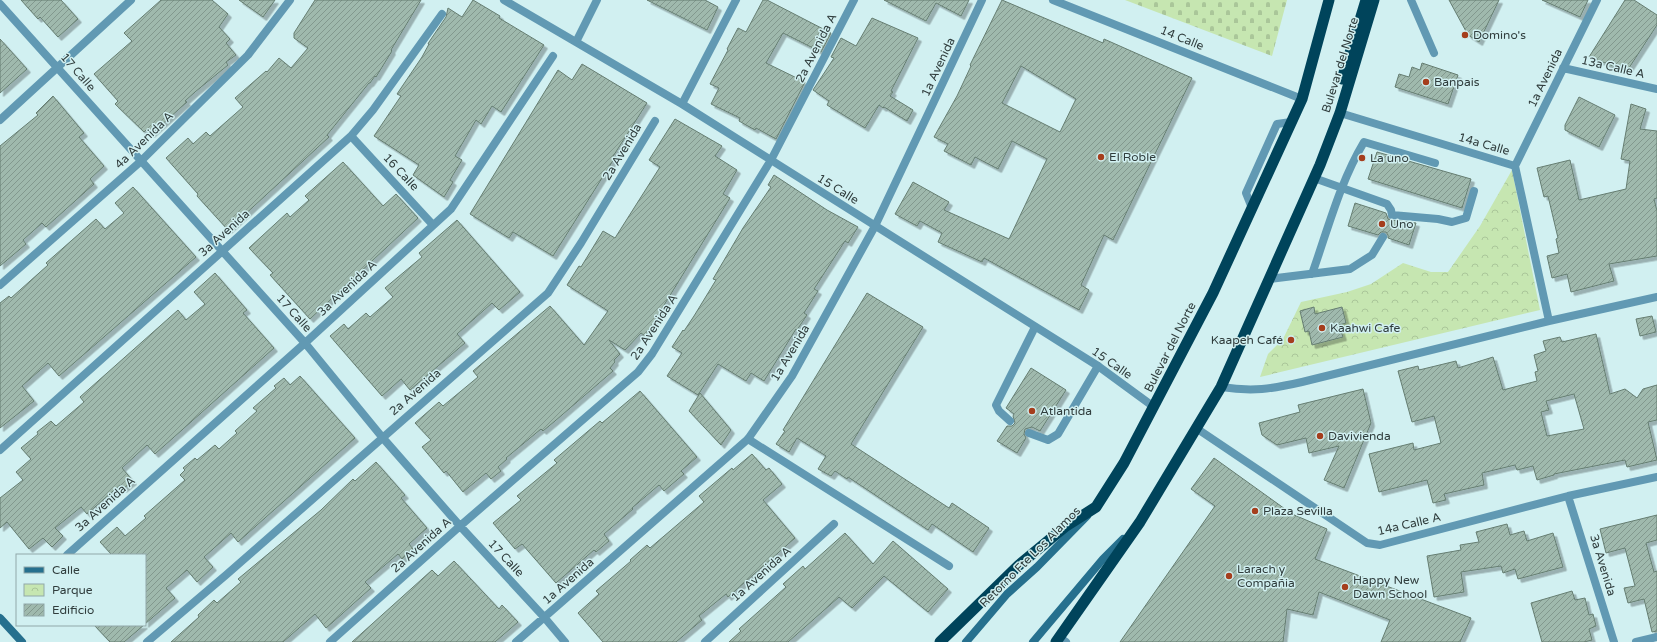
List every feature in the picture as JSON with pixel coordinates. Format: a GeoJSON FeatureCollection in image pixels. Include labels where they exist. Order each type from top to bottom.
{"type":"FeatureCollection","features":[{"type":"Feature","properties":{"kind":"highway","name":"Bulevar del Norte"},"geometry":{"type":"LineString","coordinates":[[940,642],[1019,565],[1066,526],[1096,507],[1124,463],[1213,293],[1302,99],[1329,0]]}},
{"type":"Feature","properties":{"kind":"highway"},"geometry":{"type":"LineString","coordinates":[[1314,178],[1366,0]]}},
{"type":"Feature","properties":{"kind":"highway","name":"Bulevar del Norte"},"geometry":{"type":"LineString","coordinates":[[1060,640],[1140,522],[1221,387],[1314,178],[1340,113],[1374,0]]}},
{"type":"Feature","properties":{"kind":"main road","name":"Retorno Fte Los Alamos"},"geometry":{"type":"LineString","coordinates":[[966,642],[1007,594],[1037,567],[1096,507]]}},
{"type":"Feature","properties":{"kind":"main road"},"geometry":{"type":"LineString","coordinates":[[1033,642],[1103,559],[1140,522]]}},
{"type":"Feature","properties":{"kind":"main road"},"geometry":{"type":"LineString","coordinates":[[0,618],[22,642]]}},
{"type":"Feature","properties":{"kind":"street"},"geometry":{"type":"LineString","coordinates":[[0,120],[131,0]]}},
{"type":"Feature","properties":{"kind":"street","name":"4a Avenida A"},"geometry":{"type":"LineString","coordinates":[[0,285],[140,162],[248,55],[290,0]]}},
{"type":"Feature","properties":{"kind":"street","name":"15 Calle"},"geometry":{"type":"LineString","coordinates":[[504,0],[682,104],[1098,366],[1154,407]]}},
{"type":"Feature","properties":{"kind":"street"},"geometry":{"type":"LineString","coordinates":[[576,42],[597,0]]}},
{"type":"Feature","properties":{"kind":"street"},"geometry":{"type":"LineString","coordinates":[[682,104],[736,0]]}},
{"type":"Feature","properties":{"kind":"street","name":"2a Avenida A"},"geometry":{"type":"LineString","coordinates":[[330,642],[460,526],[638,372],[652,354],[771,160],[854,0]]}},
{"type":"Feature","properties":{"kind":"street","name":"1a Avenida"},"geometry":{"type":"LineString","coordinates":[[516,642],[748,439],[792,376],[875,226],[982,0]]}},
{"type":"Feature","properties":{"kind":"street","name":"14 Calle"},"geometry":{"type":"LineString","coordinates":[[1054,0],[1302,99]]}},
{"type":"Feature","properties":{"kind":"street"},"geometry":{"type":"LineString","coordinates":[[1411,0],[1434,53]]}},
{"type":"Feature","properties":{"kind":"street","name":"1a Avenida"},"geometry":{"type":"LineString","coordinates":[[1515,166],[1597,0]]}},
{"type":"Feature","properties":{"kind":"street","name":"17 Calle"},"geometry":{"type":"LineString","coordinates":[[0,4],[140,162],[305,343],[382,437],[565,642]]}},
{"type":"Feature","properties":{"kind":"street","name":"3a Avenida"},"geometry":{"type":"LineString","coordinates":[[0,450],[351,136],[374,110],[442,14]]}},
{"type":"Feature","properties":{"kind":"street","name":"3a Avenida A"},"geometry":{"type":"LineString","coordinates":[[68,554],[305,343],[451,209],[553,56]]}},
{"type":"Feature","properties":{"kind":"street","name":"13a Calle A"},"geometry":{"type":"LineString","coordinates":[[1563,68],[1657,89]]}},
{"type":"Feature","properties":{"kind":"street","name":"14a Calle"},"geometry":{"type":"LineString","coordinates":[[1340,113],[1515,166],[1549,321]]}},
{"type":"Feature","properties":{"kind":"street","name":"2a Avenida"},"geometry":{"type":"LineString","coordinates":[[146,642],[226,575],[548,293],[655,121]]}},
{"type":"Feature","properties":{"kind":"street","name":"16 Calle"},"geometry":{"type":"LineString","coordinates":[[351,136],[433,225]]}},
{"type":"Feature","properties":{"kind":"street"},"geometry":{"type":"LineString","coordinates":[[1312,274],[1342,187],[1364,142],[1435,163]]}},
{"type":"Feature","properties":{"kind":"street"},"geometry":{"type":"LineString","coordinates":[[1314,178],[1387,204],[1392,215],[1438,219],[1452,222],[1466,218],[1474,191]]}},
{"type":"Feature","properties":{"kind":"street"},"geometry":{"type":"LineString","coordinates":[[1269,279],[1350,269],[1372,255],[1383,237]]}},
{"type":"Feature","properties":{"kind":"street"},"geometry":{"type":"LineString","coordinates":[[1221,387],[1243,390],[1270,389],[1549,321],[1657,297]]}},
{"type":"Feature","properties":{"kind":"street"},"geometry":{"type":"LineString","coordinates":[[1010,421],[999,411],[996,405],[1036,327]]}},
{"type":"Feature","properties":{"kind":"street"},"geometry":{"type":"LineString","coordinates":[[1029,433],[1048,440],[1058,434],[1098,366]]}},
{"type":"Feature","properties":{"kind":"street","name":"14a Calle A"},"geometry":{"type":"LineString","coordinates":[[1196,428],[1366,543],[1380,545],[1568,496],[1657,477]]}},
{"type":"Feature","properties":{"kind":"street"},"geometry":{"type":"LineString","coordinates":[[748,439],[948,566]]}},
{"type":"Feature","properties":{"kind":"street","name":"3a Avenida"},"geometry":{"type":"LineString","coordinates":[[1568,496],[1614,642]]}},
{"type":"Feature","properties":{"kind":"street","name":"1a Avenida A"},"geometry":{"type":"LineString","coordinates":[[705,642],[834,524]]}},
{"type":"Feature","properties":{"kind":"street"},"geometry":{"type":"LineString","coordinates":[[1636,642],[1657,637]]}},
{"type":"Feature","properties":{"kind":"green space"},"geometry":{"type":"Polygon","coordinates":[[[1125,0],[1287,0],[1272,56],[1125,0]]]}},
{"type":"Feature","properties":{"kind":"green space"},"geometry":{"type":"Polygon","coordinates":[[[1512,170],[1540,310],[1260,377],[1268,354],[1283,339],[1301,302],[1347,292],[1371,284],[1403,263],[1431,272],[1448,272],[1480,226],[1512,170]]]}},
{"type":"Feature","properties":{"kind":"building"},"geometry":{"type":"Polygon","coordinates":[[[21,0],[61,0],[78,19],[58,37],[40,17],[38,19],[21,0]]]}},
{"type":"Feature","properties":{"kind":"building"},"geometry":{"type":"Polygon","coordinates":[[[161,0],[212,0],[228,14],[219,27],[230,39],[226,43],[236,55],[226,62],[228,65],[195,92],[185,101],[187,102],[151,134],[147,129],[144,132],[115,104],[118,101],[94,74],[132,41],[124,33],[161,0]]]}},
{"type":"Feature","properties":{"kind":"building"},"geometry":{"type":"Polygon","coordinates":[[[239,0],[275,0],[263,17],[239,0]]]}},
{"type":"Feature","properties":{"kind":"building"},"geometry":{"type":"Polygon","coordinates":[[[315,0],[421,0],[376,77],[375,76],[369,83],[327,135],[329,137],[228,230],[197,196],[198,194],[166,158],[188,138],[193,144],[206,132],[210,136],[243,107],[235,98],[266,71],[267,72],[279,58],[291,68],[308,48],[294,38],[294,33],[315,0]]]}},
{"type":"Feature","properties":{"kind":"building"},"geometry":{"type":"Polygon","coordinates":[[[473,0],[500,16],[499,18],[544,45],[501,112],[492,106],[481,124],[476,120],[455,156],[462,160],[450,180],[453,182],[444,197],[413,175],[419,165],[374,136],[401,96],[397,94],[422,57],[429,42],[446,17],[448,8],[462,17],[473,0]]]}},
{"type":"Feature","properties":{"kind":"building"},"geometry":{"type":"Polygon","coordinates":[[[647,0],[705,0],[718,7],[707,30],[647,0]]]}},
{"type":"Feature","properties":{"kind":"building"},"geometry":{"type":"Polygon","coordinates":[[[763,0],[767,0],[831,33],[821,52],[783,33],[766,63],[805,82],[776,139],[756,128],[755,130],[739,121],[740,118],[711,104],[719,88],[710,84],[728,50],[727,49],[738,28],[746,32],[763,0]]]}},
{"type":"Feature","properties":{"kind":"building"},"geometry":{"type":"Polygon","coordinates":[[[884,0],[969,0],[961,16],[936,3],[926,21],[884,0]]]}},
{"type":"Feature","properties":{"kind":"building"},"geometry":{"type":"Polygon","coordinates":[[[1002,0],[1103,43],[1104,39],[1192,78],[1113,240],[1104,235],[1081,285],[1089,290],[1079,310],[984,258],[982,262],[938,242],[942,233],[920,221],[917,226],[895,214],[913,182],[949,202],[944,210],[1009,239],[1047,159],[1012,141],[998,169],[975,157],[971,165],[944,151],[948,144],[934,137],[957,96],[971,66],[970,65],[1002,0]],[[1021,66],[1002,103],[1060,132],[1076,99],[1021,66]]]}},
{"type":"Feature","properties":{"kind":"building"},"geometry":{"type":"Polygon","coordinates":[[[1449,0],[1499,0],[1479,42],[1468,35],[1449,0]]]}},
{"type":"Feature","properties":{"kind":"building"},"geometry":{"type":"Polygon","coordinates":[[[1542,0],[1588,0],[1580,17],[1542,0]]]}},
{"type":"Feature","properties":{"kind":"building"},"geometry":{"type":"Polygon","coordinates":[[[1625,0],[1634,0],[1657,15],[1657,25],[1627,71],[1589,57],[1625,0]]]}},
{"type":"Feature","properties":{"kind":"building"},"geometry":{"type":"Polygon","coordinates":[[[872,18],[918,38],[891,91],[893,92],[890,96],[913,110],[907,121],[879,105],[865,128],[827,105],[829,101],[813,90],[834,58],[831,57],[841,38],[856,46],[872,18]]]}},
{"type":"Feature","properties":{"kind":"building"},"geometry":{"type":"Polygon","coordinates":[[[0,39],[27,69],[0,93],[0,39]]]}},
{"type":"Feature","properties":{"kind":"building","name":"Banpais"},"geometry":{"type":"Polygon","coordinates":[[[1422,63],[1458,75],[1448,104],[1395,87],[1399,74],[1409,77],[1412,67],[1420,70],[1422,63]]]}},
{"type":"Feature","properties":{"kind":"building"},"geometry":{"type":"Polygon","coordinates":[[[582,64],[647,103],[553,256],[513,232],[509,238],[470,214],[558,70],[572,80],[582,64]]]}},
{"type":"Feature","properties":{"kind":"building"},"geometry":{"type":"Polygon","coordinates":[[[53,96],[84,133],[79,137],[104,166],[90,179],[94,184],[46,227],[42,223],[23,240],[26,244],[0,266],[0,146],[38,115],[36,113],[53,96]]]}},
{"type":"Feature","properties":{"kind":"building"},"geometry":{"type":"Polygon","coordinates":[[[1579,97],[1615,115],[1599,147],[1565,130],[1565,125],[1579,97]]]}},
{"type":"Feature","properties":{"kind":"building"},"geometry":{"type":"Polygon","coordinates":[[[1631,104],[1646,109],[1640,129],[1657,131],[1657,198],[1654,199],[1657,211],[1657,256],[1609,264],[1614,281],[1571,292],[1567,274],[1552,278],[1547,256],[1559,253],[1556,239],[1558,238],[1548,196],[1544,197],[1537,168],[1570,160],[1579,200],[1626,189],[1630,161],[1621,159],[1631,104]]]}},
{"type":"Feature","properties":{"kind":"building"},"geometry":{"type":"Polygon","coordinates":[[[675,119],[722,146],[715,156],[737,170],[723,194],[730,198],[645,336],[641,333],[625,350],[609,340],[620,354],[614,360],[615,362],[610,368],[613,371],[543,431],[541,429],[506,458],[507,459],[498,467],[501,471],[491,479],[486,473],[463,492],[446,471],[444,473],[422,447],[431,440],[415,423],[439,402],[443,406],[478,377],[473,371],[550,306],[584,345],[608,311],[567,285],[579,266],[581,267],[603,231],[615,238],[660,167],[649,160],[675,119]]]}},
{"type":"Feature","properties":{"kind":"building"},"geometry":{"type":"Polygon","coordinates":[[[1377,152],[1471,179],[1462,208],[1368,179],[1377,152]]]}},
{"type":"Feature","properties":{"kind":"building"},"geometry":{"type":"Polygon","coordinates":[[[343,162],[383,206],[396,194],[418,218],[310,319],[270,275],[273,273],[249,248],[287,213],[290,217],[309,200],[305,196],[343,162]]]}},
{"type":"Feature","properties":{"kind":"building"},"geometry":{"type":"Polygon","coordinates":[[[774,175],[827,210],[858,227],[848,243],[845,241],[814,289],[818,291],[804,313],[807,315],[797,330],[796,329],[764,381],[751,373],[746,381],[718,364],[698,395],[667,376],[682,353],[672,347],[694,316],[716,280],[713,279],[743,228],[771,187],[768,185],[774,175]]]}},
{"type":"Feature","properties":{"kind":"building"},"geometry":{"type":"Polygon","coordinates":[[[133,187],[196,257],[59,376],[48,363],[22,386],[34,401],[0,428],[0,303],[9,296],[11,298],[48,265],[46,263],[96,219],[105,229],[124,213],[115,203],[133,187]]]}},
{"type":"Feature","properties":{"kind":"building","name":"Uno"},"geometry":{"type":"Polygon","coordinates":[[[1355,203],[1386,213],[1388,219],[1391,220],[1416,223],[1409,245],[1388,238],[1386,232],[1381,232],[1378,235],[1348,226],[1355,203]]]}},
{"type":"Feature","properties":{"kind":"building"},"geometry":{"type":"Polygon","coordinates":[[[457,220],[520,292],[499,310],[492,303],[457,334],[465,343],[410,390],[401,379],[382,396],[330,336],[344,324],[348,329],[366,313],[370,317],[393,297],[385,288],[422,257],[419,253],[457,220]]]}},
{"type":"Feature","properties":{"kind":"building"},"geometry":{"type":"Polygon","coordinates":[[[215,273],[247,310],[243,313],[274,348],[155,454],[147,445],[122,468],[133,481],[123,489],[120,485],[87,514],[81,507],[55,528],[63,536],[52,547],[43,538],[29,549],[7,522],[0,528],[0,498],[23,480],[16,472],[31,459],[21,448],[51,421],[56,426],[84,402],[80,397],[178,310],[186,320],[205,304],[194,292],[215,273]]]}},
{"type":"Feature","properties":{"kind":"building"},"geometry":{"type":"Polygon","coordinates":[[[867,293],[923,327],[851,444],[949,508],[952,503],[989,528],[973,552],[932,524],[928,530],[848,477],[847,479],[835,471],[831,476],[818,469],[826,456],[797,438],[789,452],[776,444],[785,431],[783,430],[867,293]]]}},
{"type":"Feature","properties":{"kind":"building","name":"Kaahwi Cafe"},"geometry":{"type":"Polygon","coordinates":[[[1314,307],[1315,314],[1342,307],[1346,323],[1339,325],[1343,337],[1312,345],[1309,331],[1305,332],[1300,311],[1314,307]]]}},
{"type":"Feature","properties":{"kind":"building"},"geometry":{"type":"Polygon","coordinates":[[[1652,316],[1656,332],[1640,336],[1636,319],[1652,316]]]}},
{"type":"Feature","properties":{"kind":"building"},"geometry":{"type":"Polygon","coordinates":[[[1596,334],[1610,394],[1625,389],[1637,398],[1643,389],[1657,385],[1657,420],[1648,422],[1657,460],[1627,467],[1625,460],[1554,474],[1537,480],[1533,466],[1517,470],[1515,465],[1482,473],[1484,485],[1444,494],[1446,500],[1433,503],[1427,480],[1379,492],[1369,454],[1413,443],[1414,450],[1441,443],[1434,416],[1412,422],[1398,371],[1418,366],[1419,370],[1456,361],[1458,368],[1493,357],[1503,390],[1537,381],[1535,372],[1538,371],[1534,355],[1546,351],[1543,341],[1560,337],[1562,342],[1596,334]],[[1574,394],[1546,401],[1549,410],[1541,412],[1547,436],[1584,429],[1574,394]]]}},
{"type":"Feature","properties":{"kind":"building","name":"Atlantida"},"geometry":{"type":"Polygon","coordinates":[[[1031,368],[1066,390],[1040,431],[1032,427],[1025,429],[1024,434],[1026,438],[1017,453],[997,441],[1007,426],[1012,426],[1015,423],[1013,416],[1014,414],[1006,408],[1031,368]]]}},
{"type":"Feature","properties":{"kind":"building"},"geometry":{"type":"Polygon","coordinates":[[[300,376],[355,438],[238,542],[231,533],[204,557],[213,567],[197,582],[187,570],[166,588],[175,598],[146,623],[146,554],[111,554],[100,542],[117,527],[125,536],[146,518],[144,516],[185,480],[180,475],[185,470],[183,468],[195,458],[197,460],[215,445],[219,449],[237,433],[235,431],[257,411],[253,408],[276,388],[274,386],[284,378],[290,385],[300,376]]]}},
{"type":"Feature","properties":{"kind":"building","name":"Davivienda"},"geometry":{"type":"Polygon","coordinates":[[[1363,389],[1371,423],[1344,488],[1324,480],[1339,446],[1309,453],[1306,438],[1277,445],[1262,435],[1259,423],[1300,412],[1298,405],[1363,389]]]}},
{"type":"Feature","properties":{"kind":"building"},"geometry":{"type":"Polygon","coordinates":[[[640,391],[697,457],[681,471],[684,474],[664,491],[659,485],[632,508],[633,509],[604,534],[609,541],[596,552],[594,550],[556,583],[522,544],[515,549],[493,523],[521,500],[517,496],[557,463],[554,460],[600,421],[602,423],[640,391]]]}},
{"type":"Feature","properties":{"kind":"building"},"geometry":{"type":"Polygon","coordinates":[[[700,393],[731,430],[721,445],[689,411],[700,393]]]}},
{"type":"Feature","properties":{"kind":"building"},"geometry":{"type":"Polygon","coordinates":[[[752,454],[766,470],[769,468],[782,484],[763,500],[795,538],[728,597],[726,594],[699,616],[702,620],[676,642],[603,642],[578,613],[599,594],[596,591],[647,545],[650,548],[704,502],[699,496],[732,468],[733,470],[752,454]]]}},
{"type":"Feature","properties":{"kind":"building"},"geometry":{"type":"Polygon","coordinates":[[[1214,458],[1292,514],[1327,529],[1315,559],[1471,618],[1460,642],[1381,642],[1390,620],[1319,592],[1313,615],[1287,609],[1283,642],[1120,642],[1215,506],[1191,489],[1214,458]]]}},
{"type":"Feature","properties":{"kind":"building"},"geometry":{"type":"Polygon","coordinates":[[[376,462],[405,495],[401,498],[427,528],[409,544],[413,549],[402,559],[398,554],[365,582],[371,588],[333,622],[326,628],[315,614],[283,642],[171,642],[199,617],[198,615],[214,600],[217,603],[241,582],[238,579],[321,510],[353,479],[355,481],[376,462]]]}},
{"type":"Feature","properties":{"kind":"building"},"geometry":{"type":"Polygon","coordinates":[[[1657,515],[1657,540],[1646,543],[1654,572],[1657,571],[1657,631],[1652,632],[1644,599],[1628,603],[1624,588],[1635,586],[1625,548],[1606,553],[1600,529],[1657,515]]]}},
{"type":"Feature","properties":{"kind":"building"},"geometry":{"type":"Polygon","coordinates":[[[1507,524],[1510,535],[1524,531],[1527,541],[1553,533],[1563,567],[1518,579],[1515,569],[1503,573],[1501,566],[1461,572],[1464,592],[1434,597],[1427,556],[1461,550],[1460,545],[1479,542],[1476,532],[1507,524]]]}},
{"type":"Feature","properties":{"kind":"building"},"geometry":{"type":"Polygon","coordinates":[[[845,533],[873,564],[893,541],[948,589],[928,612],[884,576],[852,608],[839,597],[788,642],[729,642],[741,631],[739,629],[786,587],[783,584],[803,566],[805,569],[845,533]]]}},
{"type":"Feature","properties":{"kind":"building"},"geometry":{"type":"Polygon","coordinates":[[[454,561],[499,609],[502,605],[518,622],[495,642],[352,642],[432,570],[438,576],[454,561]]]}},
{"type":"Feature","properties":{"kind":"building"},"geometry":{"type":"Polygon","coordinates":[[[1572,591],[1575,600],[1585,598],[1589,615],[1593,614],[1596,626],[1589,629],[1592,640],[1584,642],[1542,642],[1531,603],[1572,591]]]}},
{"type":"Feature","properties":{"kind":"building"},"geometry":{"type":"Polygon","coordinates":[[[95,626],[143,626],[124,642],[110,642],[95,626]]]}},
{"type":"Feature","properties":{"kind":"place","name":"Domino's"},"geometry":{"type":"Point","coordinates":[1465,35]}},
{"type":"Feature","properties":{"kind":"place","name":"Banpais"},"geometry":{"type":"Point","coordinates":[1426,82]}},
{"type":"Feature","properties":{"kind":"place","name":"El Roble"},"geometry":{"type":"Point","coordinates":[1101,157]}},
{"type":"Feature","properties":{"kind":"place","name":"La uno"},"geometry":{"type":"Point","coordinates":[1362,158]}},
{"type":"Feature","properties":{"kind":"place","name":"Uno"},"geometry":{"type":"Point","coordinates":[1382,224]}},
{"type":"Feature","properties":{"kind":"place","name":"Kaahwi Cafe"},"geometry":{"type":"Point","coordinates":[1322,328]}},
{"type":"Feature","properties":{"kind":"place","name":"Kaapeh Café"},"geometry":{"type":"Point","coordinates":[1291,340]}},
{"type":"Feature","properties":{"kind":"place","name":"Atlantida"},"geometry":{"type":"Point","coordinates":[1032,411]}},
{"type":"Feature","properties":{"kind":"place","name":"Davivienda"},"geometry":{"type":"Point","coordinates":[1320,436]}},
{"type":"Feature","properties":{"kind":"place","name":"Plaza Sevilla"},"geometry":{"type":"Point","coordinates":[1255,511]}},
{"type":"Feature","properties":{"kind":"place","name":"Larach y Compañia"},"geometry":{"type":"Point","coordinates":[1229,576]}},
{"type":"Feature","properties":{"kind":"place","name":"Happy New Dawn School"},"geometry":{"type":"Point","coordinates":[1345,587]}}]}
